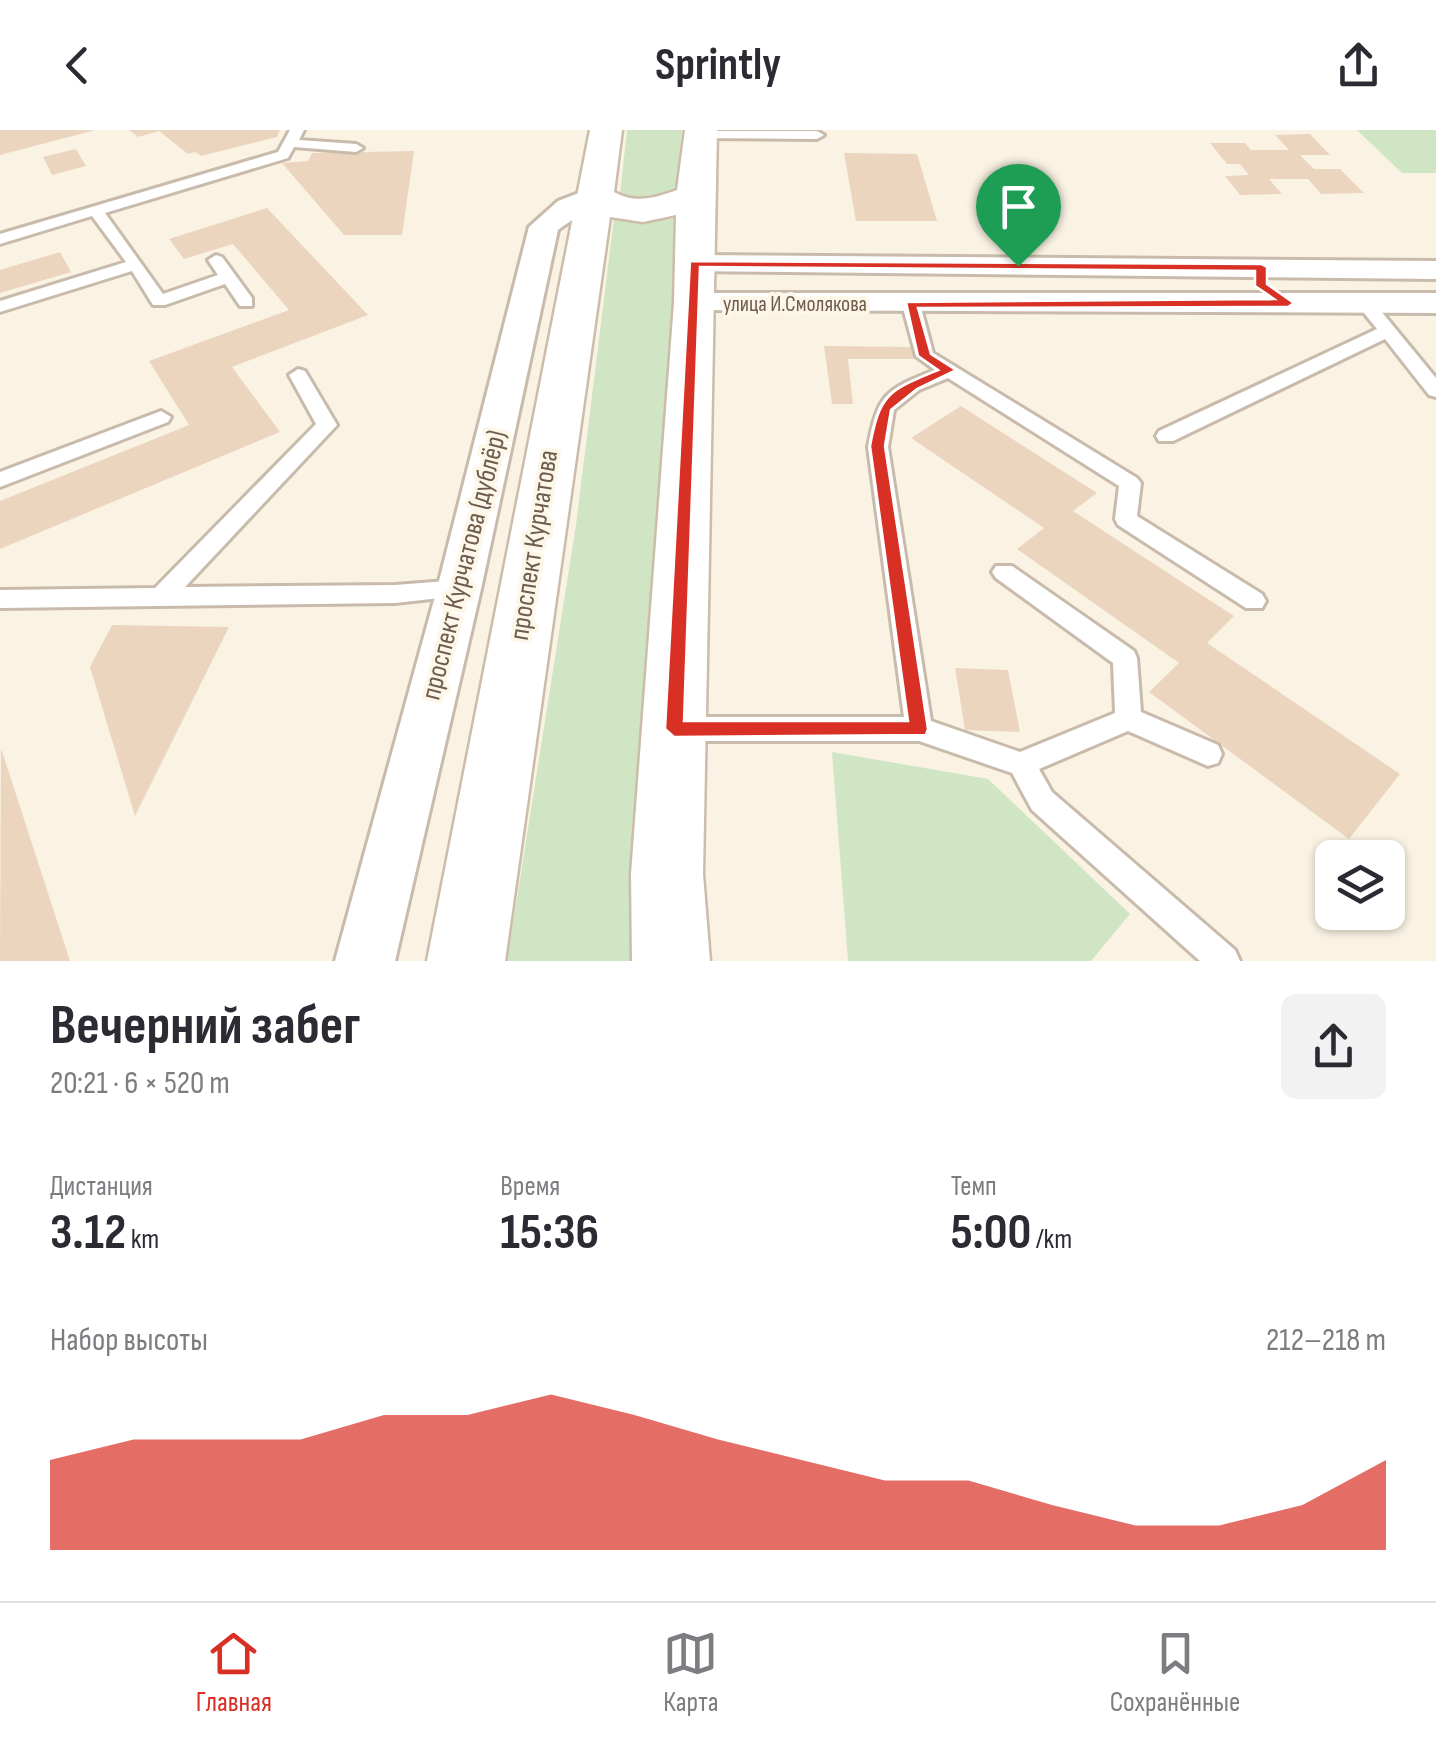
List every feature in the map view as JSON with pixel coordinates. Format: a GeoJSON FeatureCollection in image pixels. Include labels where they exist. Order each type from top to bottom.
{"type":"FeatureCollection","features":[{"type":"Feature","properties":{"kind":"main road","name":"проспект Курчатова"},"geometry":{"type":"LineString","coordinates":[[466,961],[606,130]]}},
{"type":"Feature","properties":{"kind":"main road"},"geometry":{"type":"LineString","coordinates":[[671,961],[666,874],[701,132]]}},
{"type":"Feature","properties":{"kind":"main road"},"geometry":{"type":"LineString","coordinates":[[594,195],[608,207],[638,213],[666,208],[695,196]]}},
{"type":"Feature","properties":{"kind":"street","name":"проспект Курчатова (дублёр)"},"geometry":{"type":"LineString","coordinates":[[365,961],[460,589],[544,227],[568,207],[594,195]]}},
{"type":"Feature","properties":{"kind":"street","name":"улица И.Смолякова"},"geometry":{"type":"LineString","coordinates":[[694,283],[1261,267],[1436,270]]}},
{"type":"Feature","properties":{"kind":"street"},"geometry":{"type":"LineString","coordinates":[[1261,267],[1261,286],[1288,303]]}},
{"type":"Feature","properties":{"kind":"street","name":"улица И.Смолякова"},"geometry":{"type":"LineString","coordinates":[[694,283],[911,304],[1436,303]]}},
{"type":"Feature","properties":{"kind":"lane"},"geometry":{"type":"LineString","coordinates":[[701,132],[817,136]]}},
{"type":"Feature","properties":{"kind":"lane"},"geometry":{"type":"LineString","coordinates":[[0,239],[283,155],[293,137],[356,148]]}},
{"type":"Feature","properties":{"kind":"lane"},"geometry":{"type":"LineString","coordinates":[[96,211],[159,301],[228,277]]}},
{"type":"Feature","properties":{"kind":"lane"},"geometry":{"type":"LineString","coordinates":[[216,260],[246,302]]}},
{"type":"Feature","properties":{"kind":"lane"},"geometry":{"type":"LineString","coordinates":[[0,307],[136,264]]}},
{"type":"Feature","properties":{"kind":"lane"},"geometry":{"type":"LineString","coordinates":[[1365,303],[1436,391]]}},
{"type":"Feature","properties":{"kind":"lane"},"geometry":{"type":"LineString","coordinates":[[911,304],[925,356],[1130,483],[1126,519],[1254,601]]}},
{"type":"Feature","properties":{"kind":"lane"},"geometry":{"type":"LineString","coordinates":[[1166,436],[1388,332]]}},
{"type":"Feature","properties":{"kind":"lane"},"geometry":{"type":"LineString","coordinates":[[919,729],[878,446],[885,408],[912,386],[949,370]]}},
{"type":"Feature","properties":{"kind":"lane"},"geometry":{"type":"LineString","coordinates":[[161,597],[327,425],[298,375]]}},
{"type":"Feature","properties":{"kind":"lane"},"geometry":{"type":"LineString","coordinates":[[0,480],[161,416]]}},
{"type":"Feature","properties":{"kind":"lane"},"geometry":{"type":"LineString","coordinates":[[1004,572],[1125,658],[1128,719]]}},
{"type":"Feature","properties":{"kind":"lane"},"geometry":{"type":"LineString","coordinates":[[0,599],[460,589]]}},
{"type":"Feature","properties":{"kind":"lane"},"geometry":{"type":"LineString","coordinates":[[674,729],[919,729],[1021,764],[1128,719],[1208,754]]}},
{"type":"Feature","properties":{"kind":"lane"},"geometry":{"type":"LineString","coordinates":[[1021,764],[1042,802],[1224,961]]}},
{"type":"Feature","properties":{"kind":"green space"},"geometry":{"type":"Polygon","coordinates":[[[627,130],[682,130],[675,194],[647,201],[620,194],[627,130]]]}},
{"type":"Feature","properties":{"kind":"green space"},"geometry":{"type":"Polygon","coordinates":[[[1357,130],[1436,130],[1436,173],[1402,173],[1357,130]]]}},
{"type":"Feature","properties":{"kind":"green space"},"geometry":{"type":"Polygon","coordinates":[[[614,218],[647,222],[678,218],[633,961],[507,961],[576,525],[614,218]]]}},
{"type":"Feature","properties":{"kind":"green space"},"geometry":{"type":"Polygon","coordinates":[[[832,752],[988,779],[1130,914],[1091,961],[848,961],[832,752]]]}},
{"type":"Feature","properties":{"kind":"building"},"geometry":{"type":"Polygon","coordinates":[[[0,130],[92,130],[92,131],[0,155],[0,130]]]}},
{"type":"Feature","properties":{"kind":"building"},"geometry":{"type":"Polygon","coordinates":[[[129,130],[280,130],[277,137],[201,156],[195,152],[188,154],[159,131],[138,137],[129,130]]]}},
{"type":"Feature","properties":{"kind":"building"},"geometry":{"type":"Polygon","coordinates":[[[1310,134],[1330,155],[1300,155],[1314,169],[1340,169],[1364,193],[1321,194],[1308,179],[1269,179],[1282,194],[1240,195],[1225,176],[1249,175],[1240,164],[1227,164],[1210,143],[1245,143],[1251,150],[1289,150],[1275,135],[1310,134]]]}},
{"type":"Feature","properties":{"kind":"building"},"geometry":{"type":"Polygon","coordinates":[[[76,149],[86,166],[52,175],[43,157],[76,149]]]}},
{"type":"Feature","properties":{"kind":"building"},"geometry":{"type":"Polygon","coordinates":[[[414,151],[402,235],[344,235],[282,163],[308,161],[312,153],[414,151]]]}},
{"type":"Feature","properties":{"kind":"building"},"geometry":{"type":"Polygon","coordinates":[[[844,153],[917,154],[937,221],[856,221],[844,153]]]}},
{"type":"Feature","properties":{"kind":"building"},"geometry":{"type":"Polygon","coordinates":[[[267,208],[368,315],[232,367],[280,432],[0,549],[0,501],[189,425],[149,361],[289,310],[233,244],[184,259],[169,239],[267,208]]]}},
{"type":"Feature","properties":{"kind":"building"},"geometry":{"type":"Polygon","coordinates":[[[60,252],[71,272],[0,293],[0,270],[60,252]]]}},
{"type":"Feature","properties":{"kind":"building"},"geometry":{"type":"Polygon","coordinates":[[[824,346],[912,347],[914,359],[848,359],[853,404],[832,404],[824,346]]]}},
{"type":"Feature","properties":{"kind":"building"},"geometry":{"type":"Polygon","coordinates":[[[961,406],[1097,493],[1073,511],[1234,616],[1207,643],[1400,774],[1349,839],[1149,692],[1179,663],[1017,549],[1044,528],[911,438],[961,406]]]}},
{"type":"Feature","properties":{"kind":"building"},"geometry":{"type":"Polygon","coordinates":[[[112,625],[229,627],[135,816],[90,667],[112,625]]]}},
{"type":"Feature","properties":{"kind":"building"},"geometry":{"type":"Polygon","coordinates":[[[955,668],[1008,670],[1020,732],[965,730],[955,668]]]}},
{"type":"Feature","properties":{"kind":"building"},"geometry":{"type":"Polygon","coordinates":[[[1,748],[70,961],[0,961],[1,748]]]}},
{"type":"Feature","properties":{"kind":"route"},"geometry":{"type":"LineString","coordinates":[[694,264],[1018,266],[1261,267],[1261,286],[1288,303],[911,304],[925,356],[949,370],[912,386],[885,408],[878,446],[919,729],[674,729],[694,264]]}}]}
